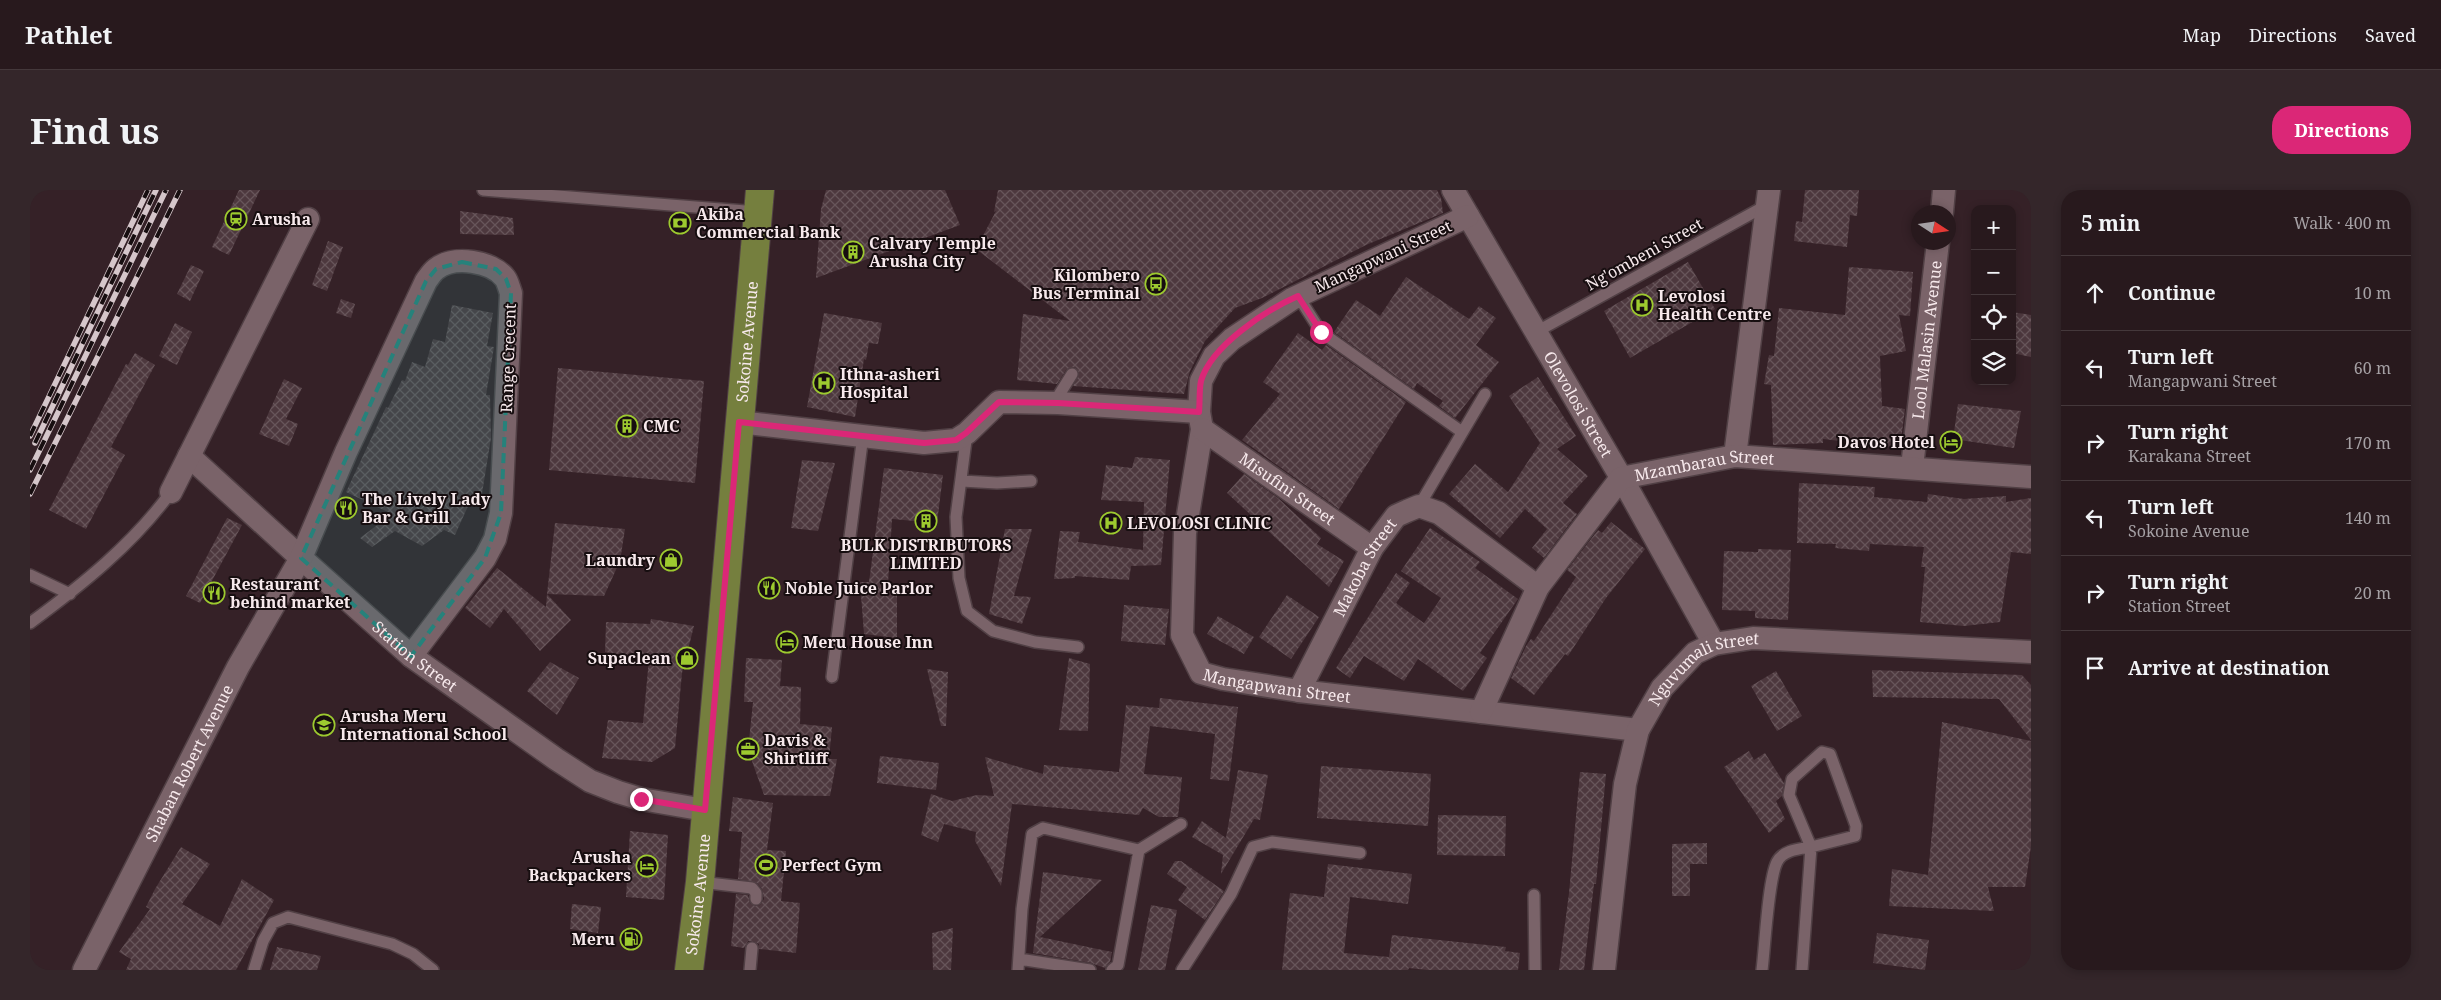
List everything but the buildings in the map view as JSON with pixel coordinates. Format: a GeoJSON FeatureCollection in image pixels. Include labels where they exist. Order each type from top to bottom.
{"type":"FeatureCollection","features":[{"type":"Feature","properties":{"kind":"main road","name":"Sokoine Avenue"},"geometry":{"type":"LineString","coordinates":[[689,970],[700,882],[759,201]]}},
{"type":"Feature","properties":{"kind":"street","name":"Olevolosi Street"},"geometry":{"type":"LineString","coordinates":[[1453,190],[1621,478],[1714,644]]}},
{"type":"Feature","properties":{"kind":"street"},"geometry":{"type":"LineString","coordinates":[[1943,205],[1944,190]]}},
{"type":"Feature","properties":{"kind":"street"},"geometry":{"type":"LineString","coordinates":[[1735,456],[1768,198]]}},
{"type":"Feature","properties":{"kind":"street","name":"Mangapwani Street"},"geometry":{"type":"LineString","coordinates":[[1468,216],[1298,296],[1262,317],[1232,339],[1214,356],[1201,381],[1200,421],[1185,533],[1182,635],[1201,672],[1223,679],[1299,692],[1638,730]]}},
{"type":"Feature","properties":{"kind":"street"},"geometry":{"type":"LineString","coordinates":[[171,492],[308,219]]}},
{"type":"Feature","properties":{"kind":"street","name":"Lool Malasin Avenue"},"geometry":{"type":"LineString","coordinates":[[1912,467],[1937,250]]}},
{"type":"Feature","properties":{"kind":"street","name":"Range Crecent"},"geometry":{"type":"LineString","coordinates":[[301,558],[346,452],[426,281],[436,269],[446,264],[462,262],[480,264],[496,269],[506,279],[511,293],[501,513],[495,539],[485,558],[411,656]]}},
{"type":"Feature","properties":{"kind":"street"},"geometry":{"type":"LineString","coordinates":[[739,422],[924,443],[956,440],[999,402],[1054,403],[1200,421]]}},
{"type":"Feature","properties":{"kind":"street","name":"Misufini Street"},"geometry":{"type":"LineString","coordinates":[[1200,421],[1372,548]]}},
{"type":"Feature","properties":{"kind":"street","name":"Station Street"},"geometry":{"type":"LineString","coordinates":[[189,456],[411,656],[590,780],[641,799],[705,810]]}},
{"type":"Feature","properties":{"kind":"street","name":"Mzambarau Street"},"geometry":{"type":"LineString","coordinates":[[1481,712],[1538,588],[1621,478],[1735,456],[1912,467],[2031,477]]}},
{"type":"Feature","properties":{"kind":"street"},"geometry":{"type":"LineString","coordinates":[[1419,506],[1439,513],[1538,588]]}},
{"type":"Feature","properties":{"kind":"street","name":"Makoba Street"},"geometry":{"type":"LineString","coordinates":[[1299,692],[1372,548],[1396,516],[1419,506]]}},
{"type":"Feature","properties":{"kind":"street","name":"Shaban Robert Avenue"},"geometry":{"type":"LineString","coordinates":[[84,970],[238,668],[301,558]]}},
{"type":"Feature","properties":{"kind":"street","name":"Nguvumali Street"},"geometry":{"type":"LineString","coordinates":[[1604,970],[1625,784],[1638,730],[1647,710],[1674,673],[1695,653],[1714,644],[1752,638],[2031,652]]}},
{"type":"Feature","properties":{"kind":"lane"},"geometry":{"type":"LineString","coordinates":[[483,190],[759,201]]}},
{"type":"Feature","properties":{"kind":"lane","name":"Ng'ombeni Street"},"geometry":{"type":"LineString","coordinates":[[1536,332],[1768,198]]}},
{"type":"Feature","properties":{"kind":"lane"},"geometry":{"type":"LineString","coordinates":[[1298,296],[1321,332],[1462,432]]}},
{"type":"Feature","properties":{"kind":"lane"},"geometry":{"type":"LineString","coordinates":[[1054,403],[1072,374]]}},
{"type":"Feature","properties":{"kind":"lane"},"geometry":{"type":"LineString","coordinates":[[1419,506],[1485,394]]}},
{"type":"Feature","properties":{"kind":"lane"},"geometry":{"type":"LineString","coordinates":[[966,433],[962,481],[956,517],[959,578],[967,611],[993,631],[1035,642],[1078,647]]}},
{"type":"Feature","properties":{"kind":"lane"},"geometry":{"type":"LineString","coordinates":[[832,677],[863,435]]}},
{"type":"Feature","properties":{"kind":"lane"},"geometry":{"type":"LineString","coordinates":[[962,481],[997,483],[1031,481]]}},
{"type":"Feature","properties":{"kind":"lane"},"geometry":{"type":"LineString","coordinates":[[30,623],[70,594],[134,536],[171,492]]}},
{"type":"Feature","properties":{"kind":"lane"},"geometry":{"type":"LineString","coordinates":[[30,575],[70,594]]}},
{"type":"Feature","properties":{"kind":"lane"},"geometry":{"type":"LineString","coordinates":[[1762,970],[1772,882],[1777,862],[1788,852],[1811,846],[1855,836],[1856,826],[1830,754],[1822,752],[1792,779],[1789,795],[1811,846],[1802,970]]}},
{"type":"Feature","properties":{"kind":"lane"},"geometry":{"type":"LineString","coordinates":[[1090,970],[1018,965],[1022,909],[1032,834],[1043,828],[1139,850],[1180,824]]}},
{"type":"Feature","properties":{"kind":"lane"},"geometry":{"type":"LineString","coordinates":[[1182,970],[1231,894],[1253,847],[1272,842],[1360,853]]}},
{"type":"Feature","properties":{"kind":"lane"},"geometry":{"type":"LineString","coordinates":[[1112,970],[1118,965],[1139,850]]}},
{"type":"Feature","properties":{"kind":"lane"},"geometry":{"type":"LineString","coordinates":[[700,882],[752,888],[756,893],[756,899]]}},
{"type":"Feature","properties":{"kind":"lane"},"geometry":{"type":"LineString","coordinates":[[1534,895],[1534,970]]}},
{"type":"Feature","properties":{"kind":"lane"},"geometry":{"type":"LineString","coordinates":[[254,970],[263,941],[273,923],[288,917],[392,944],[413,954],[434,970]]}},
{"type":"Feature","properties":{"kind":"lane"},"geometry":{"type":"LineString","coordinates":[[750,970],[752,948]]}},
{"type":"Feature","properties":{"kind":"highlighted area"},"geometry":{"type":"Polygon","coordinates":[[[462,262],[496,269],[506,279],[511,293],[501,513],[485,558],[411,656],[301,558],[426,281],[436,269],[462,262]]]}},
{"type":"Feature","properties":{"kind":"railway"},"geometry":{"type":"LineString","coordinates":[[30,436],[148,190]]}},
{"type":"Feature","properties":{"kind":"railway"},"geometry":{"type":"LineString","coordinates":[[35,443],[156,190]]}},
{"type":"Feature","properties":{"kind":"railway"},"geometry":{"type":"LineString","coordinates":[[30,470],[166,190]]}},
{"type":"Feature","properties":{"kind":"railway"},"geometry":{"type":"LineString","coordinates":[[30,494],[180,190]]}},
{"type":"Feature","properties":{"kind":"place","name":"Arusha"},"geometry":{"type":"Point","coordinates":[236,219]}},
{"type":"Feature","properties":{"kind":"place","name":"Akiba Commercial Bank"},"geometry":{"type":"Point","coordinates":[680,223]}},
{"type":"Feature","properties":{"kind":"place","name":"Calvary Temple Arusha City"},"geometry":{"type":"Point","coordinates":[853,252]}},
{"type":"Feature","properties":{"kind":"place","name":"Kilombero Bus Terminal"},"geometry":{"type":"Point","coordinates":[1156,284]}},
{"type":"Feature","properties":{"kind":"place","name":"Levolosi Health Centre"},"geometry":{"type":"Point","coordinates":[1642,305]}},
{"type":"Feature","properties":{"kind":"place","name":"Ithna-asheri Hospital"},"geometry":{"type":"Point","coordinates":[824,383]}},
{"type":"Feature","properties":{"kind":"place","name":"CMC"},"geometry":{"type":"Point","coordinates":[627,426]}},
{"type":"Feature","properties":{"kind":"place","name":"Davos Hotel"},"geometry":{"type":"Point","coordinates":[1951,442]}},
{"type":"Feature","properties":{"kind":"place","name":"The Lively Lady Bar & Grill"},"geometry":{"type":"Point","coordinates":[346,508]}},
{"type":"Feature","properties":{"kind":"place","name":"BULK DISTRIBUTORS LIMITED"},"geometry":{"type":"Point","coordinates":[926,521]}},
{"type":"Feature","properties":{"kind":"place","name":"LEVOLOSI CLINIC"},"geometry":{"type":"Point","coordinates":[1111,523]}},
{"type":"Feature","properties":{"kind":"place","name":"Laundry"},"geometry":{"type":"Point","coordinates":[671,560]}},
{"type":"Feature","properties":{"kind":"place","name":"Noble Juice Parlor"},"geometry":{"type":"Point","coordinates":[769,588]}},
{"type":"Feature","properties":{"kind":"place","name":"Restaurant behind market"},"geometry":{"type":"Point","coordinates":[214,593]}},
{"type":"Feature","properties":{"kind":"place","name":"Meru House Inn"},"geometry":{"type":"Point","coordinates":[787,642]}},
{"type":"Feature","properties":{"kind":"place","name":"Supaclean"},"geometry":{"type":"Point","coordinates":[687,658]}},
{"type":"Feature","properties":{"kind":"place","name":"Arusha Meru International School"},"geometry":{"type":"Point","coordinates":[324,725]}},
{"type":"Feature","properties":{"kind":"place","name":"Davis & Shirtliff"},"geometry":{"type":"Point","coordinates":[748,749]}},
{"type":"Feature","properties":{"kind":"place","name":"Perfect Gym"},"geometry":{"type":"Point","coordinates":[766,865]}},
{"type":"Feature","properties":{"kind":"place","name":"Arusha Backpackers"},"geometry":{"type":"Point","coordinates":[647,866]}},
{"type":"Feature","properties":{"kind":"place","name":"Meru"},"geometry":{"type":"Point","coordinates":[631,939]}},
{"type":"Feature","properties":{"kind":"route"},"geometry":{"type":"LineString","coordinates":[[641,799],[705,810],[739,422],[924,443],[956,440],[999,402],[1058,403],[1199,412],[1201,381],[1214,356],[1232,339],[1262,317],[1298,296],[1321,332]]}}]}
